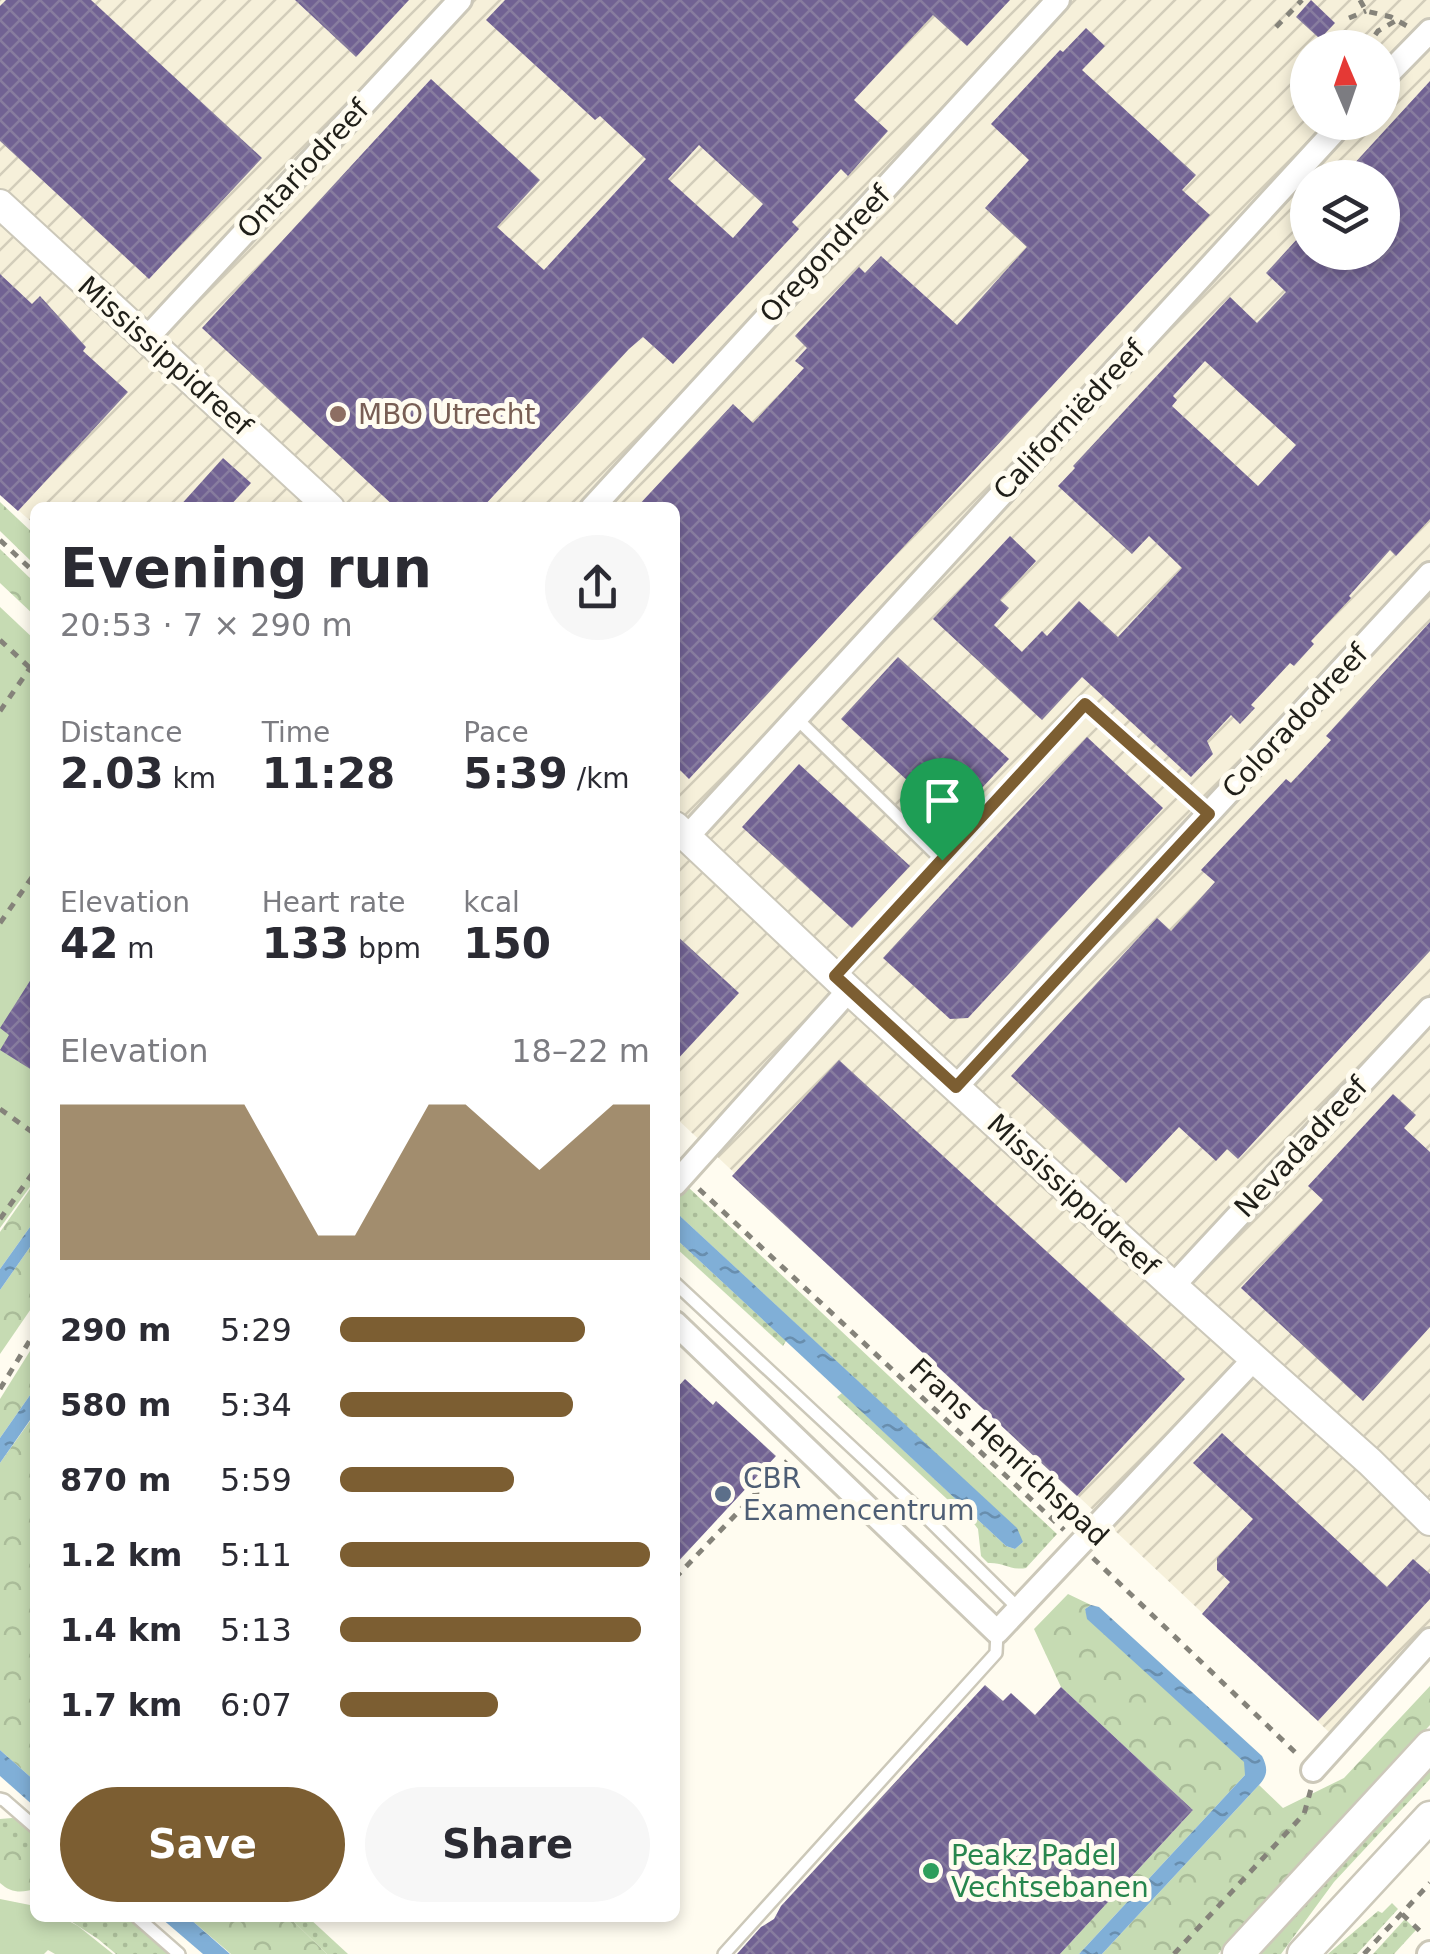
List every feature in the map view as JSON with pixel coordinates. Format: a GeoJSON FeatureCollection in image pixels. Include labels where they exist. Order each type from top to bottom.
{"type":"FeatureCollection","features":[{"type":"Feature","properties":{"kind":"main road"},"geometry":{"type":"LineString","coordinates":[[1238,1954],[1430,1746]]}},
{"type":"Feature","properties":{"kind":"main road"},"geometry":{"type":"LineString","coordinates":[[1302,1954],[1430,1816]]}},
{"type":"Feature","properties":{"kind":"street","name":"Ontariodreef"},"geometry":{"type":"LineString","coordinates":[[146,339],[460,0]]}},
{"type":"Feature","properties":{"kind":"street","name":"Oregondreef"},"geometry":{"type":"LineString","coordinates":[[598,502],[1058,0]]}},
{"type":"Feature","properties":{"kind":"street"},"geometry":{"type":"LineString","coordinates":[[1400,62],[1424,37]]}},
{"type":"Feature","properties":{"kind":"street","name":"Californiëdreef"},"geometry":{"type":"LineString","coordinates":[[681,831],[796,718],[1326,140]]}},
{"type":"Feature","properties":{"kind":"street","name":"Mississippidreef"},"geometry":{"type":"LineString","coordinates":[[0,204],[323,502]]}},
{"type":"Feature","properties":{"kind":"street","name":"Coloradodreef"},"geometry":{"type":"LineString","coordinates":[[956,1087],[1430,574]]}},
{"type":"Feature","properties":{"kind":"street","name":"Mississippidreef"},"geometry":{"type":"LineString","coordinates":[[681,831],[1430,1521]]}},
{"type":"Feature","properties":{"kind":"street"},"geometry":{"type":"LineString","coordinates":[[680,1179],[842,983]]}},
{"type":"Feature","properties":{"kind":"street","name":"Nevadadreef"},"geometry":{"type":"LineString","coordinates":[[1173,1286],[1430,1009]]}},
{"type":"Feature","properties":{"kind":"street"},"geometry":{"type":"LineString","coordinates":[[680,1329],[997,1632],[1254,1358]]}},
{"type":"Feature","properties":{"kind":"street"},"geometry":{"type":"LineString","coordinates":[[1314,1770],[1430,1640]]}},
{"type":"Feature","properties":{"kind":"lane"},"geometry":{"type":"LineString","coordinates":[[842,983],[942,860],[1085,704],[1209,814]]}},
{"type":"Feature","properties":{"kind":"lane"},"geometry":{"type":"LineString","coordinates":[[796,718],[942,860]]}},
{"type":"Feature","properties":{"kind":"lane"},"geometry":{"type":"LineString","coordinates":[[680,1288],[916,1506],[1019,1609]]}},
{"type":"Feature","properties":{"kind":"lane"},"geometry":{"type":"LineString","coordinates":[[724,1954],[996,1654],[997,1632]]}},
{"type":"Feature","properties":{"kind":"lane"},"geometry":{"type":"LineString","coordinates":[[0,1799],[30,1823]]}},
{"type":"Feature","properties":{"kind":"lane"},"geometry":{"type":"LineString","coordinates":[[143,1922],[179,1954]]}},
{"type":"Feature","properties":{"kind":"path"},"geometry":{"type":"LineString","coordinates":[[1276,27],[1302,0]]}},
{"type":"Feature","properties":{"kind":"path"},"geometry":{"type":"LineString","coordinates":[[1360,0],[1366,11]]}},
{"type":"Feature","properties":{"kind":"path"},"geometry":{"type":"LineString","coordinates":[[1349,18],[1366,11],[1397,20],[1424,37]]}},
{"type":"Feature","properties":{"kind":"path"},"geometry":{"type":"LineString","coordinates":[[1380,30],[1397,20]]}},
{"type":"Feature","properties":{"kind":"path"},"geometry":{"type":"LineString","coordinates":[[0,540],[30,569]]}},
{"type":"Feature","properties":{"kind":"path"},"geometry":{"type":"LineString","coordinates":[[0,640],[30,667]]}},
{"type":"Feature","properties":{"kind":"path"},"geometry":{"type":"LineString","coordinates":[[0,710],[30,674]]}},
{"type":"Feature","properties":{"kind":"path"},"geometry":{"type":"LineString","coordinates":[[0,923],[30,881]]}},
{"type":"Feature","properties":{"kind":"path"},"geometry":{"type":"LineString","coordinates":[[0,1109],[30,1130]]}},
{"type":"Feature","properties":{"kind":"path"},"geometry":{"type":"LineString","coordinates":[[0,1219],[30,1177]]}},
{"type":"Feature","properties":{"kind":"path","name":"Frans Henrichspad"},"geometry":{"type":"LineString","coordinates":[[680,1179],[1079,1544],[1314,1770]]}},
{"type":"Feature","properties":{"kind":"path"},"geometry":{"type":"LineString","coordinates":[[0,1389],[30,1340]]}},
{"type":"Feature","properties":{"kind":"path"},"geometry":{"type":"LineString","coordinates":[[680,1573],[792,1455]]}},
{"type":"Feature","properties":{"kind":"path"},"geometry":{"type":"LineString","coordinates":[[1174,1954],[1304,1814],[1314,1770]]}},
{"type":"Feature","properties":{"kind":"path"},"geometry":{"type":"LineString","coordinates":[[1364,1954],[1430,1882]]}},
{"type":"Feature","properties":{"kind":"path"},"geometry":{"type":"LineString","coordinates":[[1402,1914],[1430,1941]]}},
{"type":"Feature","properties":{"kind":"shaded area"},"geometry":{"type":"Polygon","coordinates":[[[0,0],[1430,0],[1430,1637],[1330,1733],[680,1122],[680,502],[30,502],[30,521],[0,494],[0,0]]]}},
{"type":"Feature","properties":{"kind":"green space"},"geometry":{"type":"Polygon","coordinates":[[[0,502],[30,530],[30,560],[0,531],[0,502]]]}},
{"type":"Feature","properties":{"kind":"green space"},"geometry":{"type":"Polygon","coordinates":[[[0,549],[30,578],[30,611],[0,583],[0,549]]]}},
{"type":"Feature","properties":{"kind":"green space"},"geometry":{"type":"Polygon","coordinates":[[[0,607],[30,635],[30,1187],[0,1228],[0,607]]]}},
{"type":"Feature","properties":{"kind":"green space"},"geometry":{"type":"Polygon","coordinates":[[[688,1187],[1057,1534],[1026,1568],[988,1563],[981,1556],[975,1525],[837,1397],[842,1393],[1006,1546],[1015,1549],[1023,1542],[933,1451],[680,1218],[680,1196],[688,1187]]]}},
{"type":"Feature","properties":{"kind":"green space"},"geometry":{"type":"Polygon","coordinates":[[[30,1189],[30,1227],[0,1269],[0,1232],[30,1189]]]}},
{"type":"Feature","properties":{"kind":"green space"},"geometry":{"type":"Polygon","coordinates":[[[680,1243],[786,1341],[783,1346],[680,1252],[680,1243]]]}},
{"type":"Feature","properties":{"kind":"green space"},"geometry":{"type":"Polygon","coordinates":[[[30,1247],[30,1310],[0,1354],[0,1290],[30,1247]]]}},
{"type":"Feature","properties":{"kind":"green space"},"geometry":{"type":"Polygon","coordinates":[[[30,1351],[30,1395],[0,1438],[0,1399],[30,1351]]]}},
{"type":"Feature","properties":{"kind":"green space"},"geometry":{"type":"Polygon","coordinates":[[[30,1421],[30,1777],[0,1750],[0,1463],[30,1421]]]}},
{"type":"Feature","properties":{"kind":"green space"},"geometry":{"type":"Polygon","coordinates":[[[1068,1594],[1091,1605],[1085,1609],[1088,1619],[1245,1762],[1245,1775],[1079,1954],[1060,1954],[1193,1810],[1061,1687],[1034,1629],[1068,1594]]]}},
{"type":"Feature","properties":{"kind":"green space"},"geometry":{"type":"Polygon","coordinates":[[[1430,1686],[1430,1725],[1218,1954],[1102,1954],[1259,1785],[1283,1808],[1344,1778],[1430,1686]]]}},
{"type":"Feature","properties":{"kind":"green space"},"geometry":{"type":"Polygon","coordinates":[[[1430,1768],[1430,1779],[1334,1882],[1281,1954],[1258,1954],[1430,1768]]]}},
{"type":"Feature","properties":{"kind":"green space"},"geometry":{"type":"Polygon","coordinates":[[[12,1818],[30,1825],[30,1862],[0,1836],[0,1819],[12,1818]]]}},
{"type":"Feature","properties":{"kind":"green space"},"geometry":{"type":"Polygon","coordinates":[[[0,1829],[30,1856],[30,1890],[16,1891],[0,1883],[0,1829]]]}},
{"type":"Feature","properties":{"kind":"green space"},"geometry":{"type":"Polygon","coordinates":[[[0,1899],[30,1905],[30,1922],[70,1922],[113,1954],[55,1954],[48,1950],[44,1954],[0,1954],[0,1899]]]}},
{"type":"Feature","properties":{"kind":"green space"},"geometry":{"type":"Polygon","coordinates":[[[1392,1903],[1398,1909],[1357,1954],[1328,1954],[1378,1911],[1382,1913],[1392,1903]]]}},
{"type":"Feature","properties":{"kind":"green space"},"geometry":{"type":"Polygon","coordinates":[[[1405,1919],[1416,1930],[1394,1954],[1373,1954],[1405,1919]]]}},
{"type":"Feature","properties":{"kind":"green space"},"geometry":{"type":"Polygon","coordinates":[[[72,1922],[140,1922],[176,1954],[116,1954],[72,1922]]]}},
{"type":"Feature","properties":{"kind":"green space"},"geometry":{"type":"Polygon","coordinates":[[[194,1922],[294,1922],[327,1954],[231,1954],[194,1922]]]}},
{"type":"Feature","properties":{"kind":"green space"},"geometry":{"type":"Polygon","coordinates":[[[294,1922],[313,1922],[348,1954],[327,1954],[294,1922]]]}},
{"type":"Feature","properties":{"kind":"water"},"geometry":{"type":"Polygon","coordinates":[[[680,1216],[1017,1528],[1023,1542],[1015,1549],[1006,1546],[680,1243],[680,1216]]]}},
{"type":"Feature","properties":{"kind":"water"},"geometry":{"type":"Polygon","coordinates":[[[30,1227],[30,1247],[0,1290],[0,1269],[30,1227]]]}},
{"type":"Feature","properties":{"kind":"water"},"geometry":{"type":"Polygon","coordinates":[[[30,1395],[30,1420],[0,1463],[0,1438],[30,1395]]]}},
{"type":"Feature","properties":{"kind":"water"},"geometry":{"type":"Polygon","coordinates":[[[1091,1605],[1099,1607],[1262,1756],[1266,1771],[1259,1785],[1102,1954],[1079,1954],[1245,1775],[1244,1762],[1087,1619],[1085,1609],[1091,1605]]]}},
{"type":"Feature","properties":{"kind":"water"},"geometry":{"type":"Polygon","coordinates":[[[0,1750],[30,1777],[30,1803],[0,1776],[0,1750]]]}},
{"type":"Feature","properties":{"kind":"water"},"geometry":{"type":"Polygon","coordinates":[[[166,1922],[194,1922],[230,1954],[203,1954],[166,1922]]]}},
{"type":"Feature","properties":{"kind":"building"},"geometry":{"type":"Polygon","coordinates":[[[6,0],[91,0],[262,158],[149,279],[0,141],[0,6],[6,0]]]}},
{"type":"Feature","properties":{"kind":"building"},"geometry":{"type":"Polygon","coordinates":[[[295,0],[409,0],[356,57],[295,0]]]}},
{"type":"Feature","properties":{"kind":"building"},"geometry":{"type":"Polygon","coordinates":[[[505,0],[1010,0],[967,46],[933,15],[854,100],[888,131],[848,176],[841,169],[792,222],[799,229],[673,364],[643,337],[488,502],[390,502],[202,328],[431,79],[540,180],[497,227],[544,270],[646,159],[600,116],[595,120],[486,20],[505,0]],[[699,145],[668,179],[733,238],[763,204],[699,145]]]}},
{"type":"Feature","properties":{"kind":"building"},"geometry":{"type":"Polygon","coordinates":[[[1311,0],[1335,23],[1328,30],[1310,30],[1296,17],[1311,0]]]}},
{"type":"Feature","properties":{"kind":"building"},"geometry":{"type":"Polygon","coordinates":[[[1086,28],[1105,46],[1082,70],[1196,175],[1182,190],[1210,215],[689,779],[680,770],[680,502],[642,502],[733,404],[753,423],[804,368],[795,361],[807,348],[795,336],[859,267],[865,273],[881,256],[957,325],[1027,247],[985,208],[1029,160],[991,124],[1060,50],[1063,52],[1086,28]]]}},
{"type":"Feature","properties":{"kind":"building"},"geometry":{"type":"Polygon","coordinates":[[[1430,81],[1430,519],[1396,556],[1390,550],[1311,641],[1314,644],[1294,666],[1290,663],[1251,705],[1255,708],[1240,724],[1231,715],[1207,741],[1213,754],[1191,777],[1082,677],[1042,720],[933,619],[1010,536],[1036,561],[1000,600],[1009,608],[994,625],[1022,652],[1042,631],[1047,636],[1079,601],[1118,637],[1182,568],[1149,536],[1132,554],[1058,486],[1230,297],[1257,323],[1286,292],[1266,273],[1290,247],[1290,270],[1400,270],[1400,160],[1358,160],[1376,140],[1400,140],[1400,114],[1430,81]],[[1205,361],[1173,396],[1177,400],[1172,406],[1258,486],[1296,445],[1205,361]]]}},
{"type":"Feature","properties":{"kind":"building"},"geometry":{"type":"Polygon","coordinates":[[[0,274],[32,304],[40,296],[86,347],[83,351],[128,392],[18,511],[0,495],[0,274]]]}},
{"type":"Feature","properties":{"kind":"building"},"geometry":{"type":"Polygon","coordinates":[[[223,458],[251,483],[234,502],[183,502],[223,458]]]}},
{"type":"Feature","properties":{"kind":"building"},"geometry":{"type":"Polygon","coordinates":[[[1430,622],[1430,951],[1238,1159],[1227,1149],[1216,1161],[1179,1127],[1126,1183],[1011,1076],[1157,918],[1171,931],[1215,882],[1201,870],[1286,779],[1291,783],[1331,740],[1326,736],[1430,622]]]}},
{"type":"Feature","properties":{"kind":"building"},"geometry":{"type":"Polygon","coordinates":[[[898,657],[1009,759],[951,821],[841,719],[898,657]]]}},
{"type":"Feature","properties":{"kind":"building"},"geometry":{"type":"Polygon","coordinates":[[[1087,737],[1163,808],[968,1018],[950,1019],[883,958],[1087,737]]]}},
{"type":"Feature","properties":{"kind":"building"},"geometry":{"type":"Polygon","coordinates":[[[799,764],[910,866],[852,928],[742,827],[799,764]]]}},
{"type":"Feature","properties":{"kind":"building"},"geometry":{"type":"Polygon","coordinates":[[[680,939],[739,993],[680,1057],[680,939]]]}},
{"type":"Feature","properties":{"kind":"building"},"geometry":{"type":"Polygon","coordinates":[[[30,981],[30,1069],[0,1050],[9,1035],[0,1028],[30,981]]]}},
{"type":"Feature","properties":{"kind":"building"},"geometry":{"type":"Polygon","coordinates":[[[839,1060],[1185,1379],[1077,1496],[732,1176],[839,1060]]]}},
{"type":"Feature","properties":{"kind":"building"},"geometry":{"type":"Polygon","coordinates":[[[1393,1094],[1416,1115],[1404,1128],[1430,1152],[1430,1327],[1363,1401],[1241,1288],[1323,1200],[1308,1186],[1393,1094]]]}},
{"type":"Feature","properties":{"kind":"building"},"geometry":{"type":"Polygon","coordinates":[[[685,1379],[713,1405],[716,1401],[776,1456],[680,1560],[680,1384],[685,1379]]]}},
{"type":"Feature","properties":{"kind":"building"},"geometry":{"type":"Polygon","coordinates":[[[1222,1433],[1387,1587],[1413,1559],[1430,1574],[1430,1599],[1318,1721],[1202,1614],[1230,1582],[1217,1570],[1217,1558],[1253,1519],[1193,1463],[1222,1433]]]}},
{"type":"Feature","properties":{"kind":"building"},"geometry":{"type":"Polygon","coordinates":[[[985,1685],[1003,1701],[1011,1693],[1035,1715],[1061,1687],[1193,1810],[1060,1954],[737,1954],[761,1927],[774,1919],[781,1906],[985,1685]]]}},
{"type":"Feature","properties":{"kind":"place","name":"MBO Utrecht"},"geometry":{"type":"Point","coordinates":[338,414]}},
{"type":"Feature","properties":{"kind":"place","name":"CBR Examencentrum"},"geometry":{"type":"Point","coordinates":[723,1494]}},
{"type":"Feature","properties":{"kind":"place","name":"Peakz Padel Vechtsebanen"},"geometry":{"type":"Point","coordinates":[931,1871]}},
{"type":"Feature","properties":{"kind":"route"},"geometry":{"type":"LineString","coordinates":[[1085,704],[1209,814],[956,1087],[835,976],[942,860],[1085,704]]}}]}
